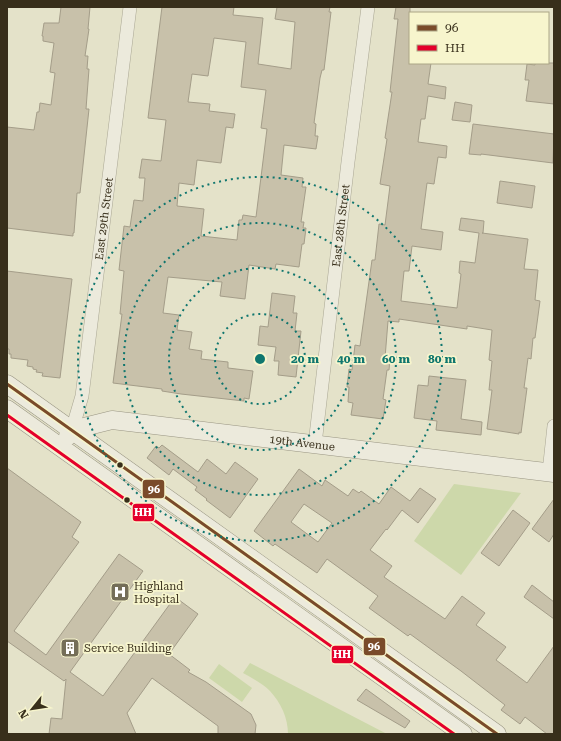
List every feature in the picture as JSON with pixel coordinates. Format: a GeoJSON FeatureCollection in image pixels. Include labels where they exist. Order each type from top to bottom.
{"type":"FeatureCollection","features":[{"type":"Feature","properties":{"kind":"main road"},"geometry":{"type":"LineString","coordinates":[[7,384],[497,734]]}},
{"type":"Feature","properties":{"kind":"main road"},"geometry":{"type":"LineString","coordinates":[[7,409],[463,734]]}},
{"type":"Feature","properties":{"kind":"main road","name":"19th Avenue"},"geometry":{"type":"LineString","coordinates":[[72,430],[112,420],[551,472]]}},
{"type":"Feature","properties":{"kind":"main road"},"geometry":{"type":"LineString","coordinates":[[60,446],[72,430]]}},
{"type":"Feature","properties":{"kind":"street","name":"East 29th Street"},"geometry":{"type":"LineString","coordinates":[[72,430],[82,396],[130,7]]}},
{"type":"Feature","properties":{"kind":"street","name":"East 28th Street"},"geometry":{"type":"LineString","coordinates":[[315,444],[368,7]]}},
{"type":"Feature","properties":{"kind":"street"},"geometry":{"type":"LineString","coordinates":[[551,472],[554,426]]}},
{"type":"Feature","properties":{"kind":"green space"},"geometry":{"type":"Polygon","coordinates":[[[454,484],[521,493],[461,575],[414,541],[454,484]]]}},
{"type":"Feature","properties":{"kind":"green space"},"geometry":{"type":"Polygon","coordinates":[[[250,663],[387,734],[288,734],[287,722],[281,706],[274,696],[264,686],[243,673],[250,663]]]}},
{"type":"Feature","properties":{"kind":"green space"},"geometry":{"type":"Polygon","coordinates":[[[219,664],[252,688],[242,702],[209,678],[219,664]]]}},
{"type":"Feature","properties":{"kind":"building"},"geometry":{"type":"Polygon","coordinates":[[[61,7],[90,7],[89,29],[85,56],[88,56],[87,69],[89,69],[86,109],[89,109],[80,193],[77,193],[73,236],[7,228],[7,127],[34,130],[40,103],[51,105],[55,73],[50,72],[54,43],[43,41],[42,36],[44,23],[59,23],[61,7]]]}},
{"type":"Feature","properties":{"kind":"building"},"geometry":{"type":"Polygon","coordinates":[[[162,7],[234,7],[233,15],[263,18],[258,64],[291,69],[295,22],[275,19],[277,7],[330,7],[329,12],[331,12],[324,70],[322,70],[320,78],[314,123],[316,124],[315,136],[318,136],[316,149],[284,145],[281,175],[303,178],[302,187],[306,187],[301,222],[304,222],[303,228],[306,228],[299,267],[276,264],[275,269],[249,265],[245,299],[220,296],[222,282],[168,277],[163,313],[179,315],[177,330],[192,332],[189,349],[202,351],[201,359],[228,362],[228,368],[253,371],[249,399],[244,398],[244,401],[181,394],[162,391],[162,389],[113,383],[122,314],[120,314],[124,271],[119,270],[124,226],[130,227],[134,200],[143,201],[145,178],[139,178],[142,159],[161,161],[166,120],[148,118],[162,7]],[[214,38],[208,76],[192,74],[188,102],[210,104],[209,111],[235,114],[233,128],[226,127],[221,163],[197,160],[194,185],[179,183],[177,206],[204,209],[201,236],[237,240],[239,220],[242,220],[243,215],[256,217],[267,129],[261,128],[266,90],[241,87],[246,42],[214,38]]]}},
{"type":"Feature","properties":{"kind":"building"},"geometry":{"type":"Polygon","coordinates":[[[396,7],[410,7],[409,64],[431,64],[428,84],[446,87],[445,99],[428,96],[425,119],[421,119],[418,142],[447,146],[446,158],[438,157],[434,184],[427,183],[421,229],[443,232],[441,250],[412,246],[409,271],[404,271],[401,301],[457,308],[461,274],[459,273],[460,261],[475,263],[479,233],[459,230],[461,218],[484,221],[482,233],[528,239],[524,269],[538,270],[535,300],[540,301],[535,338],[533,338],[531,359],[528,358],[524,388],[527,388],[521,433],[519,432],[519,434],[487,429],[492,390],[489,390],[492,361],[489,360],[492,330],[467,326],[467,329],[399,319],[399,322],[388,321],[385,358],[390,359],[383,399],[386,400],[383,419],[351,415],[353,403],[348,402],[349,387],[347,387],[349,369],[352,370],[355,345],[360,346],[372,260],[375,260],[379,224],[385,225],[390,186],[380,184],[392,92],[390,92],[398,19],[394,19],[396,7]]]}},
{"type":"Feature","properties":{"kind":"building"},"geometry":{"type":"Polygon","coordinates":[[[554,63],[554,104],[526,101],[529,80],[525,80],[527,64],[535,65],[554,63]]]}},
{"type":"Feature","properties":{"kind":"building"},"geometry":{"type":"Polygon","coordinates":[[[455,102],[472,105],[470,122],[452,120],[455,102]]]}},
{"type":"Feature","properties":{"kind":"building"},"geometry":{"type":"Polygon","coordinates":[[[473,124],[554,134],[553,163],[481,154],[469,154],[473,124]]]}},
{"type":"Feature","properties":{"kind":"building"},"geometry":{"type":"Polygon","coordinates":[[[500,181],[535,186],[532,208],[497,203],[500,181]]]}},
{"type":"Feature","properties":{"kind":"building"},"geometry":{"type":"Polygon","coordinates":[[[7,271],[72,279],[60,378],[42,376],[43,373],[36,372],[37,370],[33,369],[33,367],[27,366],[28,360],[11,358],[11,354],[9,354],[9,349],[7,349],[7,271]]]}},
{"type":"Feature","properties":{"kind":"building"},"geometry":{"type":"Polygon","coordinates":[[[272,293],[295,296],[293,313],[297,313],[295,331],[301,331],[296,377],[278,375],[279,361],[274,361],[276,347],[258,345],[260,326],[268,327],[272,293]]]}},
{"type":"Feature","properties":{"kind":"building"},"geometry":{"type":"Polygon","coordinates":[[[429,376],[466,380],[461,419],[482,422],[481,435],[436,430],[437,421],[414,418],[418,385],[428,386],[429,376]]]}},
{"type":"Feature","properties":{"kind":"building"},"geometry":{"type":"Polygon","coordinates":[[[162,445],[198,472],[207,459],[226,474],[235,462],[258,479],[230,518],[195,490],[197,487],[173,469],[169,475],[147,458],[156,446],[159,448],[162,445]]]}},
{"type":"Feature","properties":{"kind":"building"},"geometry":{"type":"Polygon","coordinates":[[[7,468],[81,522],[72,537],[79,542],[14,631],[46,655],[119,554],[143,571],[70,672],[103,696],[175,597],[198,614],[169,654],[190,670],[188,672],[206,682],[251,714],[256,725],[255,734],[218,734],[218,726],[152,678],[127,713],[136,734],[49,734],[51,718],[62,719],[66,679],[64,681],[7,641],[7,468]]]}},
{"type":"Feature","properties":{"kind":"building"},"geometry":{"type":"Polygon","coordinates":[[[299,469],[322,486],[325,480],[348,496],[353,489],[359,493],[361,491],[379,504],[391,487],[410,501],[420,488],[436,499],[418,523],[402,510],[370,550],[392,566],[384,577],[445,619],[462,596],[485,613],[476,625],[506,647],[496,660],[527,683],[554,646],[554,734],[547,734],[525,717],[520,724],[501,710],[505,705],[410,634],[408,636],[369,608],[378,596],[327,559],[317,573],[275,544],[273,546],[254,531],[299,469]],[[304,504],[291,522],[318,542],[332,523],[304,504]]]}},
{"type":"Feature","properties":{"kind":"building"},"geometry":{"type":"Polygon","coordinates":[[[554,499],[554,534],[549,542],[532,529],[554,499]]]}},
{"type":"Feature","properties":{"kind":"building"},"geometry":{"type":"Polygon","coordinates":[[[513,510],[530,523],[499,566],[481,553],[513,510]]]}},
{"type":"Feature","properties":{"kind":"building"},"geometry":{"type":"Polygon","coordinates":[[[532,585],[554,602],[554,619],[524,597],[532,585]]]}},
{"type":"Feature","properties":{"kind":"building"},"geometry":{"type":"Polygon","coordinates":[[[366,689],[410,721],[405,728],[357,700],[366,689]]]}},
{"type":"Feature","properties":{"kind":"transit line","name":"96"},"geometry":{"type":"LineString","coordinates":[[7,384],[497,734]]}},
{"type":"Feature","properties":{"kind":"transit line","name":"HH"},"geometry":{"type":"LineString","coordinates":[[7,415],[454,734]]}},
{"type":"Feature","properties":{"kind":"place","name":"Highland Hospital"},"geometry":{"type":"Point","coordinates":[120,592]}},
{"type":"Feature","properties":{"kind":"place","name":"Service Building"},"geometry":{"type":"Point","coordinates":[70,648]}}]}
